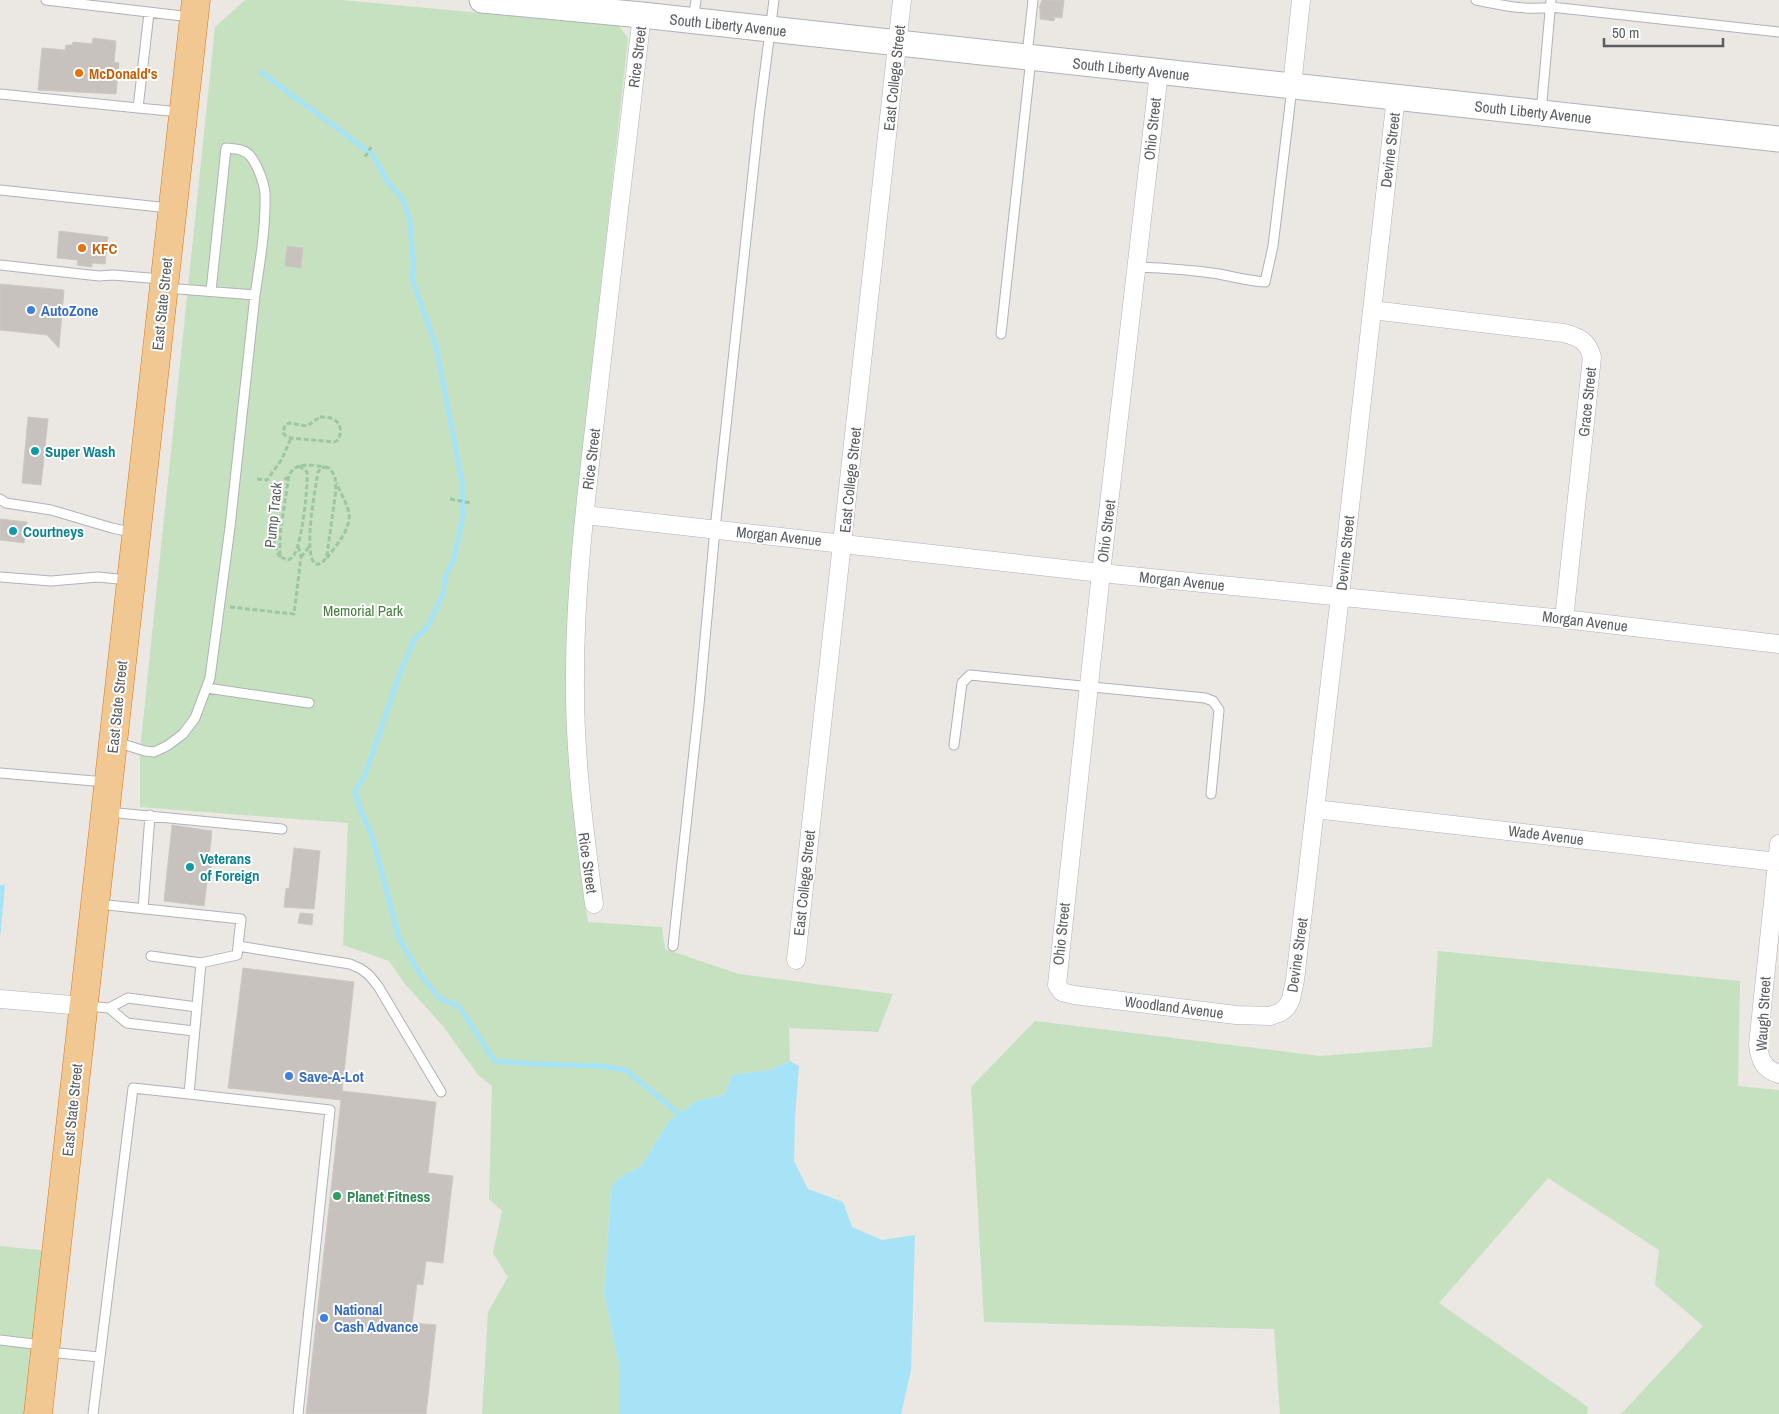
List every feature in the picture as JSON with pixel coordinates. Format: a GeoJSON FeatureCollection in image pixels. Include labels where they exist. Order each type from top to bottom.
{"type":"FeatureCollection","features":[{"type":"Feature","properties":{"kind":"highway","name":"East State Street"},"geometry":{"type":"LineString","coordinates":[[38,1414],[45,1348],[96,1007],[95,903],[195,9]]}},
{"type":"Feature","properties":{"kind":"street","name":"South Liberty Avenue"},"geometry":{"type":"LineString","coordinates":[[482,0],[642,15],[694,10],[771,30],[1779,139]]}},
{"type":"Feature","properties":{"kind":"street","name":"East College Street"},"geometry":{"type":"LineString","coordinates":[[796,960],[902,0]]}},
{"type":"Feature","properties":{"kind":"street"},"geometry":{"type":"LineString","coordinates":[[1292,86],[1301,0]]}},
{"type":"Feature","properties":{"kind":"street","name":"Rice Street"},"geometry":{"type":"LineString","coordinates":[[594,904],[582,815],[575,712],[575,639],[584,515],[642,15]]}},
{"type":"Feature","properties":{"kind":"street","name":"Ohio Street"},"geometry":{"type":"LineString","coordinates":[[1060,990],[1056,985],[1056,980],[1159,72]]}},
{"type":"Feature","properties":{"kind":"street","name":"Devine Street"},"geometry":{"type":"LineString","coordinates":[[1287,1007],[1291,999],[1295,980],[1396,97]]}},
{"type":"Feature","properties":{"kind":"street","name":"Grace Street"},"geometry":{"type":"LineString","coordinates":[[1372,310],[1564,333],[1578,337],[1589,348],[1592,358],[1564,618]]}},
{"type":"Feature","properties":{"kind":"street","name":"Morgan Avenue"},"geometry":{"type":"LineString","coordinates":[[584,515],[1102,573],[1564,618],[1779,644]]}},
{"type":"Feature","properties":{"kind":"street","name":"Wade Avenue"},"geometry":{"type":"LineString","coordinates":[[1315,809],[1777,862]]}},
{"type":"Feature","properties":{"kind":"street","name":"Waugh Street"},"geometry":{"type":"LineString","coordinates":[[1779,844],[1758,1045],[1759,1056],[1763,1064],[1770,1071],[1779,1074]]}},
{"type":"Feature","properties":{"kind":"street","name":"Woodland Avenue"},"geometry":{"type":"LineString","coordinates":[[1060,990],[1074,995],[1236,1015],[1270,1016],[1281,1012],[1287,1007]]}},
{"type":"Feature","properties":{"kind":"street"},"geometry":{"type":"LineString","coordinates":[[0,999],[96,1007]]}},
{"type":"Feature","properties":{"kind":"lane"},"geometry":{"type":"LineString","coordinates":[[46,0],[91,3],[149,12],[195,9]]}},
{"type":"Feature","properties":{"kind":"lane"},"geometry":{"type":"LineString","coordinates":[[672,946],[699,705],[714,529],[759,117],[774,0]]}},
{"type":"Feature","properties":{"kind":"lane"},"geometry":{"type":"LineString","coordinates":[[1001,334],[1029,58],[1033,0]]}},
{"type":"Feature","properties":{"kind":"lane"},"geometry":{"type":"LineString","coordinates":[[1476,0],[1539,9],[1551,3],[1779,32]]}},
{"type":"Feature","properties":{"kind":"lane"},"geometry":{"type":"LineString","coordinates":[[1541,113],[1551,3]]}},
{"type":"Feature","properties":{"kind":"lane"},"geometry":{"type":"LineString","coordinates":[[138,108],[149,12]]}},
{"type":"Feature","properties":{"kind":"lane"},"geometry":{"type":"LineString","coordinates":[[1137,267],[1178,269],[1251,282],[1264,282],[1273,246],[1292,86]]}},
{"type":"Feature","properties":{"kind":"lane"},"geometry":{"type":"LineString","coordinates":[[0,94],[183,112]]}},
{"type":"Feature","properties":{"kind":"lane"},"geometry":{"type":"LineString","coordinates":[[113,742],[145,752],[154,752],[167,746],[183,734],[195,718],[210,678],[262,238],[265,192],[260,175],[251,156],[242,150],[226,148],[211,292]]}},
{"type":"Feature","properties":{"kind":"lane"},"geometry":{"type":"LineString","coordinates":[[0,190],[172,208]]}},
{"type":"Feature","properties":{"kind":"lane"},"geometry":{"type":"LineString","coordinates":[[0,265],[99,276],[113,275],[211,292],[255,295]]}},
{"type":"Feature","properties":{"kind":"lane"},"geometry":{"type":"LineString","coordinates":[[0,499],[6,503],[51,510],[136,533]]}},
{"type":"Feature","properties":{"kind":"lane"},"geometry":{"type":"LineString","coordinates":[[0,577],[51,581],[98,577],[131,580]]}},
{"type":"Feature","properties":{"kind":"lane"},"geometry":{"type":"LineString","coordinates":[[954,745],[962,683],[970,675],[1205,698],[1213,701],[1219,710],[1211,794]]}},
{"type":"Feature","properties":{"kind":"lane"},"geometry":{"type":"LineString","coordinates":[[207,688],[309,704]]}},
{"type":"Feature","properties":{"kind":"lane"},"geometry":{"type":"LineString","coordinates":[[0,773],[108,782]]}},
{"type":"Feature","properties":{"kind":"lane"},"geometry":{"type":"LineString","coordinates":[[105,812],[282,829]]}},
{"type":"Feature","properties":{"kind":"lane"},"geometry":{"type":"LineString","coordinates":[[142,909],[150,816]]}},
{"type":"Feature","properties":{"kind":"lane"},"geometry":{"type":"LineString","coordinates":[[95,903],[241,919],[237,955],[201,963],[151,956]]}},
{"type":"Feature","properties":{"kind":"lane"},"geometry":{"type":"LineString","coordinates":[[238,946],[350,964],[360,969],[378,986],[441,1092]]}},
{"type":"Feature","properties":{"kind":"lane"},"geometry":{"type":"LineString","coordinates":[[189,1094],[201,963]]}},
{"type":"Feature","properties":{"kind":"lane"},"geometry":{"type":"LineString","coordinates":[[96,1007],[128,998],[196,1007]]}},
{"type":"Feature","properties":{"kind":"lane"},"geometry":{"type":"LineString","coordinates":[[96,1007],[127,1023],[194,1031]]}},
{"type":"Feature","properties":{"kind":"lane"},"geometry":{"type":"LineString","coordinates":[[93,1414],[133,1088],[330,1110],[298,1414]]}},
{"type":"Feature","properties":{"kind":"lane"},"geometry":{"type":"LineString","coordinates":[[0,1340],[99,1357]]}},
{"type":"Feature","properties":{"kind":"path"},"geometry":{"type":"LineString","coordinates":[[365,157],[371,148]]}},
{"type":"Feature","properties":{"kind":"path"},"geometry":{"type":"LineString","coordinates":[[320,417],[332,419],[342,430],[338,440],[334,442],[291,438],[283,433],[285,425],[294,423],[307,426],[320,417]]}},
{"type":"Feature","properties":{"kind":"path"},"geometry":{"type":"LineString","coordinates":[[257,479],[267,480],[282,459],[291,438]]}},
{"type":"Feature","properties":{"kind":"path","name":"Pump Track"},"geometry":{"type":"LineString","coordinates":[[299,466],[307,472],[308,481],[298,545],[294,556],[284,560],[277,552],[268,516],[274,496],[293,468],[299,466],[326,467]]}},
{"type":"Feature","properties":{"kind":"path"},"geometry":{"type":"LineString","coordinates":[[309,547],[315,564],[319,565],[324,562],[344,534],[350,517],[332,471],[326,467]]}},
{"type":"Feature","properties":{"kind":"path","name":"Pump Track"},"geometry":{"type":"LineString","coordinates":[[301,558],[309,547],[318,472],[321,468],[326,467]]}},
{"type":"Feature","properties":{"kind":"path","name":"Pump Track"},"geometry":{"type":"LineString","coordinates":[[280,557],[280,534],[289,475]]}},
{"type":"Feature","properties":{"kind":"path"},"geometry":{"type":"LineString","coordinates":[[324,562],[327,555],[336,480]]}},
{"type":"Feature","properties":{"kind":"path"},"geometry":{"type":"LineString","coordinates":[[450,499],[471,503]]}},
{"type":"Feature","properties":{"kind":"path","name":"Pump Track"},"geometry":{"type":"LineString","coordinates":[[220,606],[294,614],[301,558],[298,545]]}},
{"type":"Feature","properties":{"kind":"green space","name":"Memorial Park"},"geometry":{"type":"Polygon","coordinates":[[[245,0],[342,0],[619,26],[628,38],[576,511],[568,660],[575,832],[588,922],[662,927],[665,949],[739,974],[893,994],[878,1032],[789,1028],[790,1061],[770,1070],[732,1075],[724,1095],[696,1101],[669,1121],[641,1166],[618,1178],[611,1188],[604,1293],[619,1365],[619,1414],[482,1414],[488,1312],[508,1277],[493,1253],[502,1211],[489,1199],[492,1086],[478,1075],[443,1026],[405,984],[389,961],[343,945],[348,823],[140,807],[140,750],[215,27],[245,0]]]}},
{"type":"Feature","properties":{"kind":"green space"},"geometry":{"type":"Polygon","coordinates":[[[1438,951],[1740,981],[1738,1086],[1779,1090],[1779,1414],[1621,1414],[1703,1326],[1655,1285],[1659,1250],[1548,1178],[1439,1303],[1588,1407],[1587,1414],[1280,1414],[1274,1329],[984,1322],[971,1087],[1035,1021],[1320,1056],[1432,1047],[1438,951]]]}},
{"type":"Feature","properties":{"kind":"green space"},"geometry":{"type":"Polygon","coordinates":[[[0,1246],[48,1251],[30,1414],[0,1414],[0,1246]]]}},
{"type":"Feature","properties":{"kind":"water"},"geometry":{"type":"Polygon","coordinates":[[[0,885],[5,885],[0,939],[0,885]]]}},
{"type":"Feature","properties":{"kind":"water"},"geometry":{"type":"Polygon","coordinates":[[[790,1061],[799,1066],[794,1161],[808,1189],[843,1202],[852,1227],[882,1240],[915,1235],[911,1370],[901,1414],[619,1414],[619,1365],[604,1293],[611,1188],[618,1178],[641,1166],[669,1121],[696,1101],[724,1095],[732,1075],[770,1070],[790,1061]]]}},
{"type":"Feature","properties":{"kind":"building"},"geometry":{"type":"Polygon","coordinates":[[[1042,0],[1064,0],[1062,18],[1055,17],[1054,21],[1040,19],[1039,8],[1042,0]]]}},
{"type":"Feature","properties":{"kind":"building","name":"McDonald's"},"geometry":{"type":"Polygon","coordinates":[[[93,38],[116,41],[114,62],[119,63],[116,94],[38,90],[42,48],[65,50],[66,45],[72,45],[73,42],[92,44],[93,38]]]}},
{"type":"Feature","properties":{"kind":"building","name":"KFC"},"geometry":{"type":"Polygon","coordinates":[[[59,231],[108,237],[105,264],[92,263],[92,267],[77,265],[78,260],[57,258],[59,231]]]}},
{"type":"Feature","properties":{"kind":"building"},"geometry":{"type":"Polygon","coordinates":[[[287,246],[303,248],[301,268],[285,266],[287,246]]]}},
{"type":"Feature","properties":{"kind":"building","name":"AutoZone"},"geometry":{"type":"Polygon","coordinates":[[[0,284],[64,290],[59,348],[47,335],[0,330],[0,284]]]}},
{"type":"Feature","properties":{"kind":"building","name":"Super Wash"},"geometry":{"type":"Polygon","coordinates":[[[28,417],[48,419],[41,485],[22,483],[28,417]]]}},
{"type":"Feature","properties":{"kind":"building","name":"Courtneys"},"geometry":{"type":"Polygon","coordinates":[[[0,519],[27,522],[24,543],[0,540],[0,519]]]}},
{"type":"Feature","properties":{"kind":"building","name":"Veterans of Foreign"},"geometry":{"type":"Polygon","coordinates":[[[172,825],[212,831],[209,859],[212,860],[210,875],[208,874],[204,906],[164,901],[172,825]]]}},
{"type":"Feature","properties":{"kind":"building"},"geometry":{"type":"Polygon","coordinates":[[[294,848],[320,851],[314,909],[284,907],[286,888],[289,889],[294,848]]]}},
{"type":"Feature","properties":{"kind":"building"},"geometry":{"type":"Polygon","coordinates":[[[300,913],[313,914],[312,925],[298,923],[300,913]]]}},
{"type":"Feature","properties":{"kind":"building"},"geometry":{"type":"Polygon","coordinates":[[[243,968],[354,982],[342,1091],[436,1102],[428,1173],[453,1176],[443,1263],[426,1261],[423,1285],[417,1284],[412,1323],[436,1325],[426,1414],[306,1414],[341,1100],[228,1088],[243,968]]]}},
{"type":"Feature","properties":{"kind":"waterway"},"geometry":{"type":"LineString","coordinates":[[261,72],[373,155],[387,181],[403,199],[410,221],[413,263],[412,279],[436,346],[462,482],[463,515],[454,559],[445,577],[443,594],[428,626],[414,640],[399,676],[365,775],[355,791],[359,806],[373,839],[399,938],[420,974],[440,999],[459,1006],[494,1061],[601,1066],[626,1070],[679,1114],[680,1121]]}},
{"type":"Feature","properties":{"kind":"place","name":"McDonald's"},"geometry":{"type":"Point","coordinates":[79,73]}},
{"type":"Feature","properties":{"kind":"place","name":"KFC"},"geometry":{"type":"Point","coordinates":[82,248]}},
{"type":"Feature","properties":{"kind":"place","name":"AutoZone"},"geometry":{"type":"Point","coordinates":[31,310]}},
{"type":"Feature","properties":{"kind":"place","name":"Super Wash"},"geometry":{"type":"Point","coordinates":[35,451]}},
{"type":"Feature","properties":{"kind":"place","name":"Courtneys"},"geometry":{"type":"Point","coordinates":[13,531]}},
{"type":"Feature","properties":{"kind":"place","name":"Veterans of Foreign"},"geometry":{"type":"Point","coordinates":[190,867]}},
{"type":"Feature","properties":{"kind":"place","name":"Save-A-Lot"},"geometry":{"type":"Point","coordinates":[289,1076]}},
{"type":"Feature","properties":{"kind":"place","name":"Planet Fitness"},"geometry":{"type":"Point","coordinates":[337,1196]}},
{"type":"Feature","properties":{"kind":"place","name":"National Cash Advance"},"geometry":{"type":"Point","coordinates":[324,1318]}}]}
